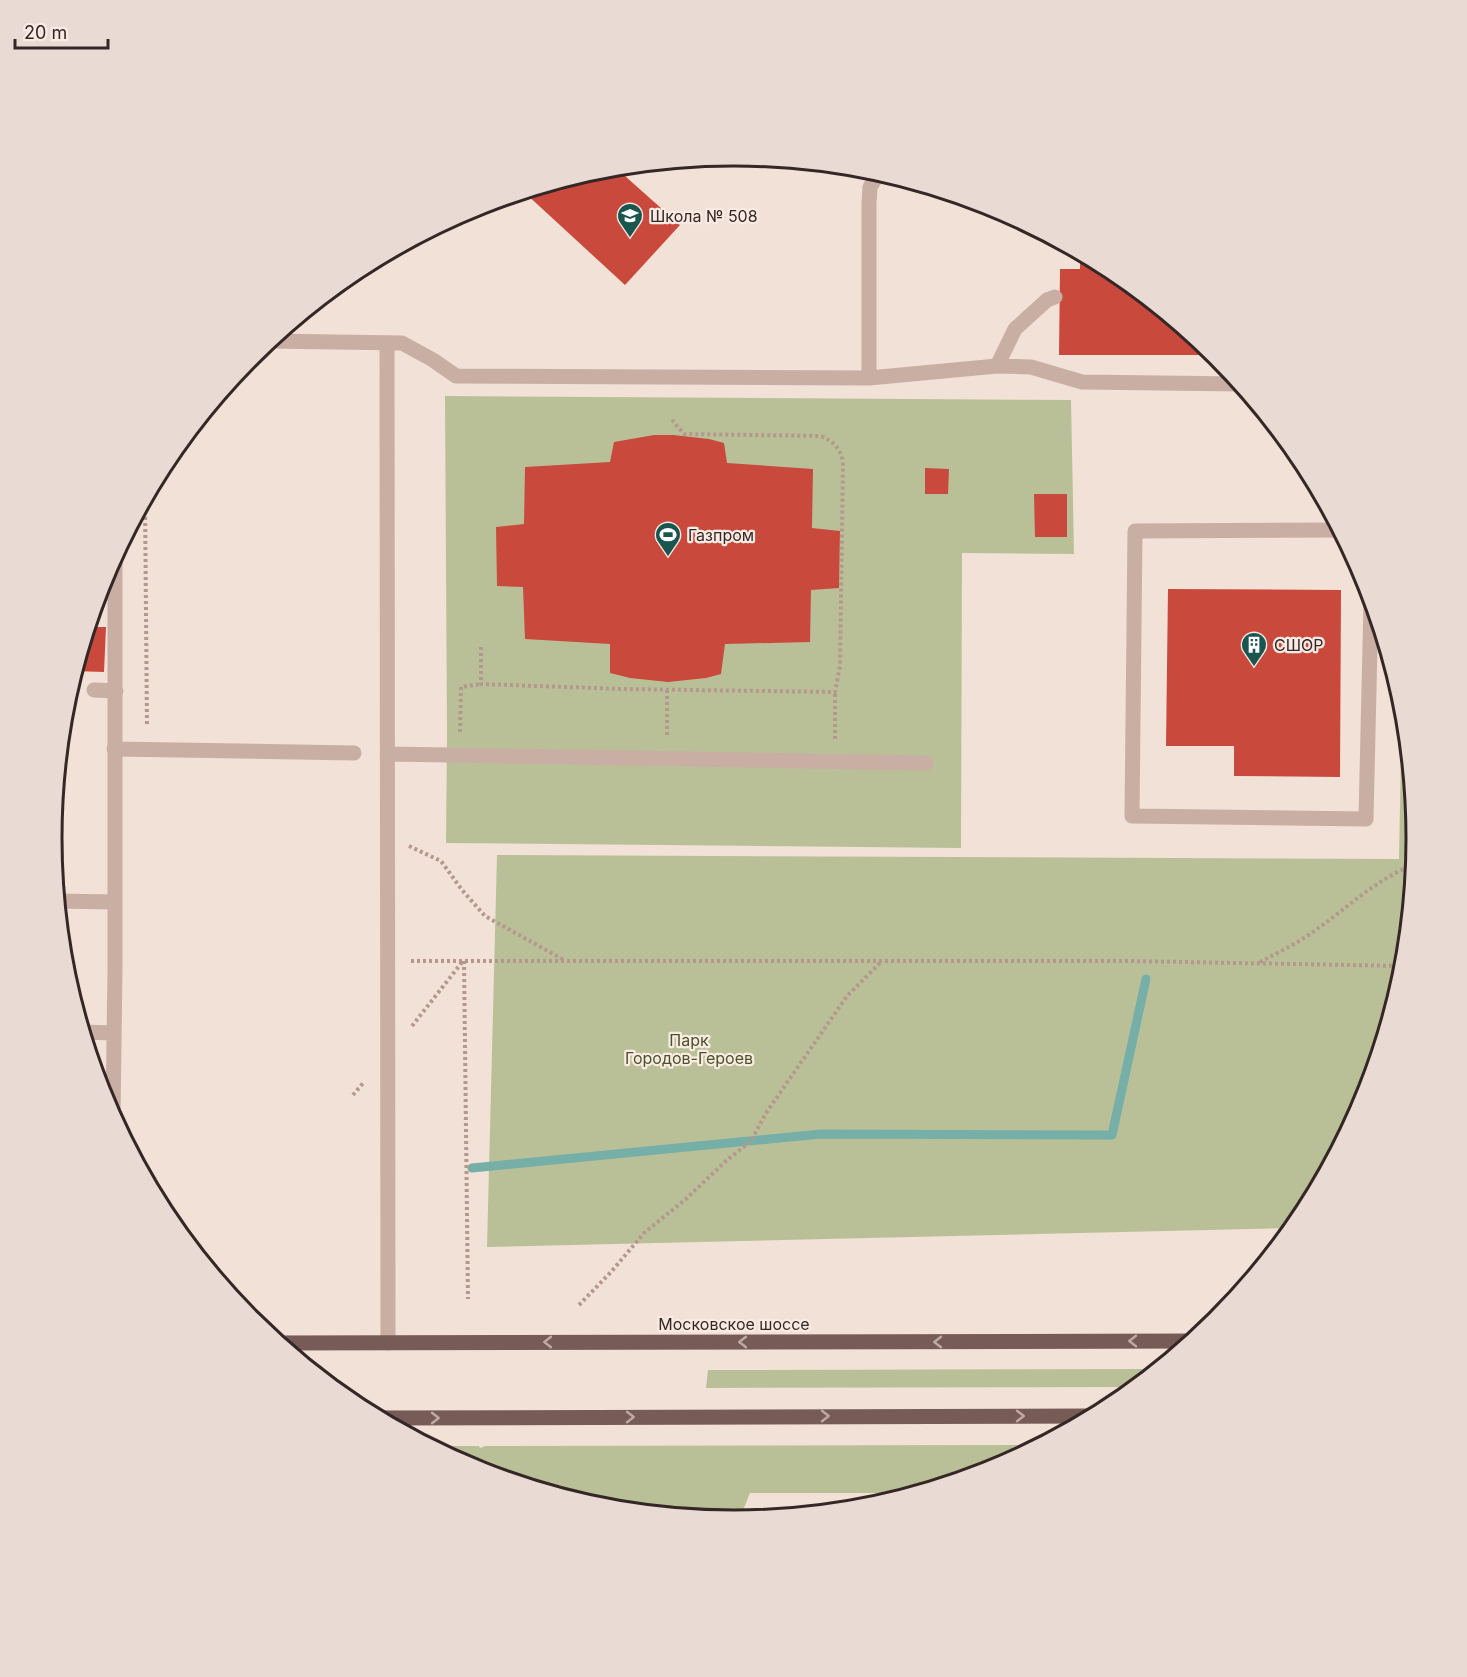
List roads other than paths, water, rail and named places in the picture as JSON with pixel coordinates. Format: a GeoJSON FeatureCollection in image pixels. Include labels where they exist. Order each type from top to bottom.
{"type":"FeatureCollection","features":[{"type":"Feature","properties":{"kind":"main road","name":"Московское шоссе"},"geometry":{"type":"LineString","coordinates":[[289,1343],[1180,1341]]}},
{"type":"Feature","properties":{"kind":"main road"},"geometry":{"type":"LineString","coordinates":[[394,1418],[1076,1416]]}},
{"type":"Feature","properties":{"kind":"lane"},"geometry":{"type":"LineString","coordinates":[[869,378],[869,203],[870,186],[873,181]]}},
{"type":"Feature","properties":{"kind":"lane"},"geometry":{"type":"LineString","coordinates":[[997,366],[1015,329],[1047,300],[1055,297]]}},
{"type":"Feature","properties":{"kind":"lane"},"geometry":{"type":"LineString","coordinates":[[281,341],[402,343],[434,360],[456,376],[869,378],[997,366],[1031,367],[1082,382],[1229,384]]}},
{"type":"Feature","properties":{"kind":"lane"},"geometry":{"type":"LineString","coordinates":[[387,343],[388,1343]]}},
{"type":"Feature","properties":{"kind":"lane"},"geometry":{"type":"LineString","coordinates":[[1330,530],[1135,531],[1132,816],[1366,819],[1371,624]]}},
{"type":"Feature","properties":{"kind":"lane"},"geometry":{"type":"LineString","coordinates":[[111,587],[116,691],[113,1096]]}},
{"type":"Feature","properties":{"kind":"lane"},"geometry":{"type":"LineString","coordinates":[[94,690],[116,691]]}},
{"type":"Feature","properties":{"kind":"lane"},"geometry":{"type":"LineString","coordinates":[[114,749],[354,753]]}},
{"type":"Feature","properties":{"kind":"lane"},"geometry":{"type":"LineString","coordinates":[[389,754],[926,763]]}},
{"type":"Feature","properties":{"kind":"lane"},"geometry":{"type":"LineString","coordinates":[[65,901],[114,902]]}},
{"type":"Feature","properties":{"kind":"lane"},"geometry":{"type":"LineString","coordinates":[[90,1032],[113,1033]]}},
{"type":"Feature","properties":{"kind":"waterway"},"geometry":{"type":"LineString","coordinates":[[472,1168],[821,1134],[1112,1135],[1146,979]]}},
{"type":"Feature","properties":{"kind":"place","name":"Школа № 508"},"geometry":{"type":"Point","coordinates":[630,239]}},
{"type":"Feature","properties":{"kind":"place","name":"Газпром"},"geometry":{"type":"Point","coordinates":[668,558]}},
{"type":"Feature","properties":{"kind":"place","name":"СШОР"},"geometry":{"type":"Point","coordinates":[1254,668]}},
{"type":"Feature","properties":{"kind":"park label","name":"Парк Городов-Героев"},"geometry":{"type":"Point","coordinates":[689,1049]}}]}
